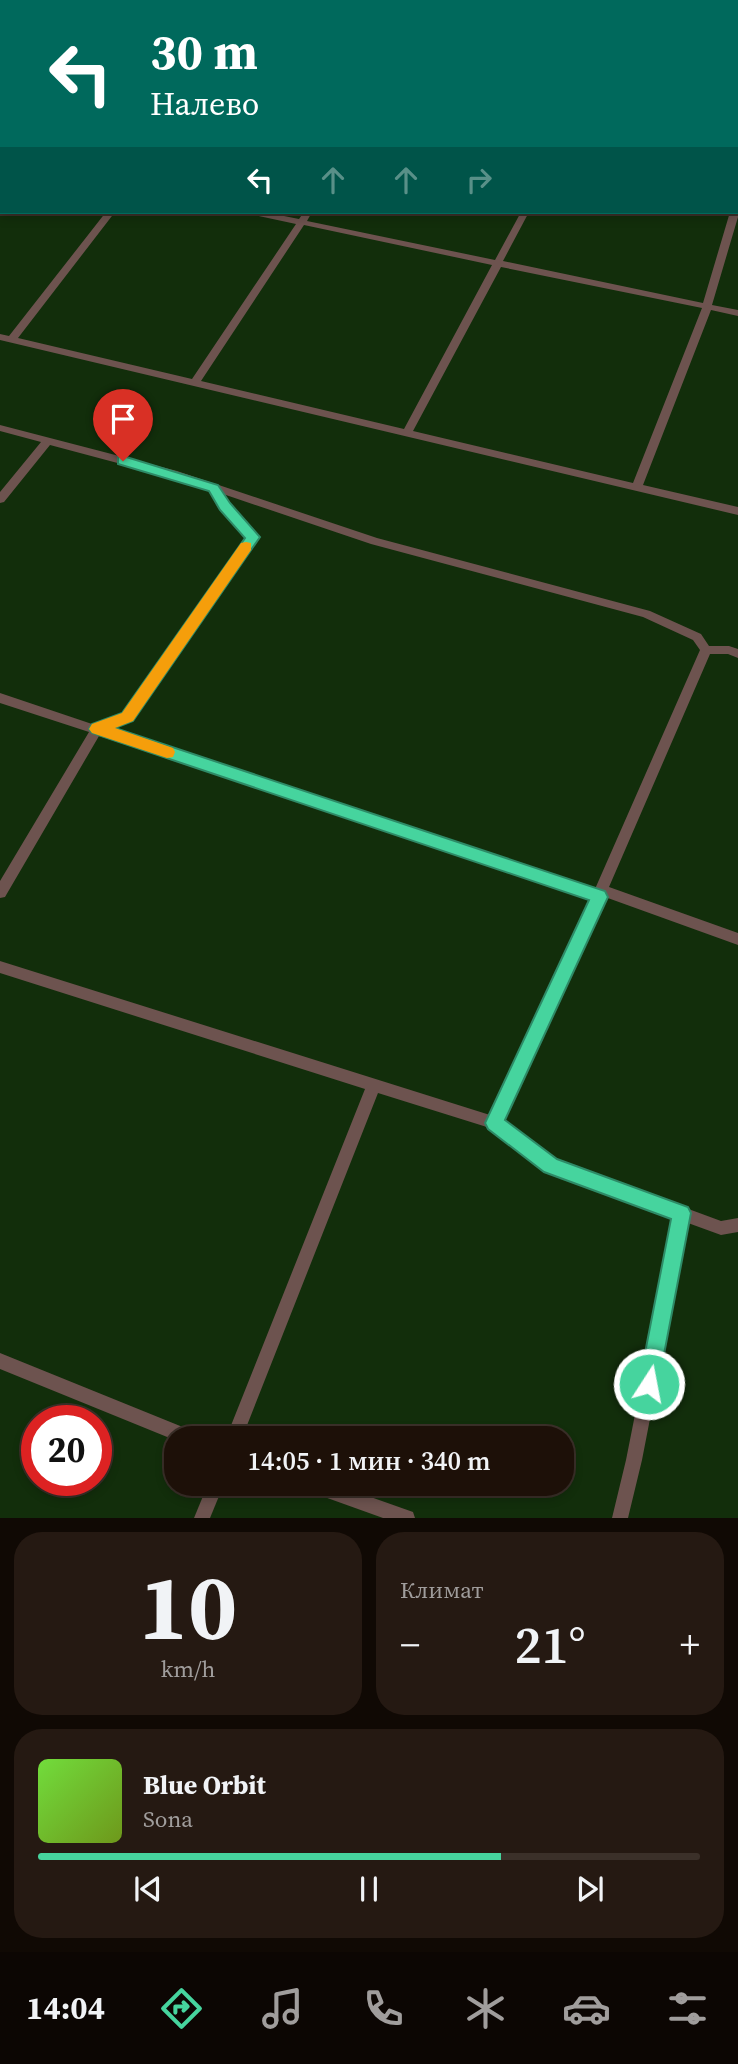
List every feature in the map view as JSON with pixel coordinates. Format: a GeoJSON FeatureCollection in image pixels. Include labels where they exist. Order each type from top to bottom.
{"type":"FeatureCollection","features":[{"type":"Feature","properties":{"kind":"lane"},"geometry":{"type":"LineString","coordinates":[[108,214],[6,339],[738,511]]}},
{"type":"Feature","properties":{"kind":"lane"},"geometry":{"type":"LineString","coordinates":[[262,214],[738,313]]}},
{"type":"Feature","properties":{"kind":"lane"},"geometry":{"type":"LineString","coordinates":[[195,383],[307,214]]}},
{"type":"Feature","properties":{"kind":"lane"},"geometry":{"type":"LineString","coordinates":[[407,433],[524,214]]}},
{"type":"Feature","properties":{"kind":"lane"},"geometry":{"type":"LineString","coordinates":[[637,487],[707,307],[734,214]]}},
{"type":"Feature","properties":{"kind":"lane"},"geometry":{"type":"LineString","coordinates":[[0,428],[214,488],[375,541],[646,614],[697,636],[706,650]]}},
{"type":"Feature","properties":{"kind":"lane"},"geometry":{"type":"LineString","coordinates":[[0,499],[48,440]]}},
{"type":"Feature","properties":{"kind":"lane"},"geometry":{"type":"LineString","coordinates":[[0,893],[97,729],[128,717],[253,537],[225,507],[214,488]]}},
{"type":"Feature","properties":{"kind":"lane"},"geometry":{"type":"LineString","coordinates":[[706,650],[729,650],[738,654]]}},
{"type":"Feature","properties":{"kind":"lane"},"geometry":{"type":"LineString","coordinates":[[494,1123],[601,893],[706,650]]}},
{"type":"Feature","properties":{"kind":"lane"},"geometry":{"type":"LineString","coordinates":[[0,698],[738,939]]}},
{"type":"Feature","properties":{"kind":"lane"},"geometry":{"type":"LineString","coordinates":[[0,967],[494,1123],[551,1165],[721,1228],[738,1225]]}},
{"type":"Feature","properties":{"kind":"lane"},"geometry":{"type":"LineString","coordinates":[[239,1426],[374,1085]]}},
{"type":"Feature","properties":{"kind":"lane"},"geometry":{"type":"LineString","coordinates":[[620,1518],[634,1460],[682,1213]]}},
{"type":"Feature","properties":{"kind":"lane"},"geometry":{"type":"LineString","coordinates":[[0,1361],[164,1428]]}},
{"type":"Feature","properties":{"kind":"lane"},"geometry":{"type":"LineString","coordinates":[[202,1518],[211,1496]]}},
{"type":"Feature","properties":{"kind":"lane"},"geometry":{"type":"LineString","coordinates":[[345,1496],[407,1518]]}},
{"type":"Feature","properties":{"kind":"green space"},"geometry":{"type":"Polygon","coordinates":[[[0,214],[738,214],[738,1518],[0,1518],[0,214]]]}},
{"type":"Feature","properties":{"kind":"slow traffic"},"geometry":{"type":"LineString","coordinates":[[167,752],[97,729],[128,717],[246,547]]}},
{"type":"Feature","properties":{"kind":"route"},"geometry":{"type":"LineString","coordinates":[[123,461],[214,488],[225,507],[253,537],[128,717],[97,729],[599,897],[494,1123],[551,1165],[682,1213],[649,1384]]}}]}
